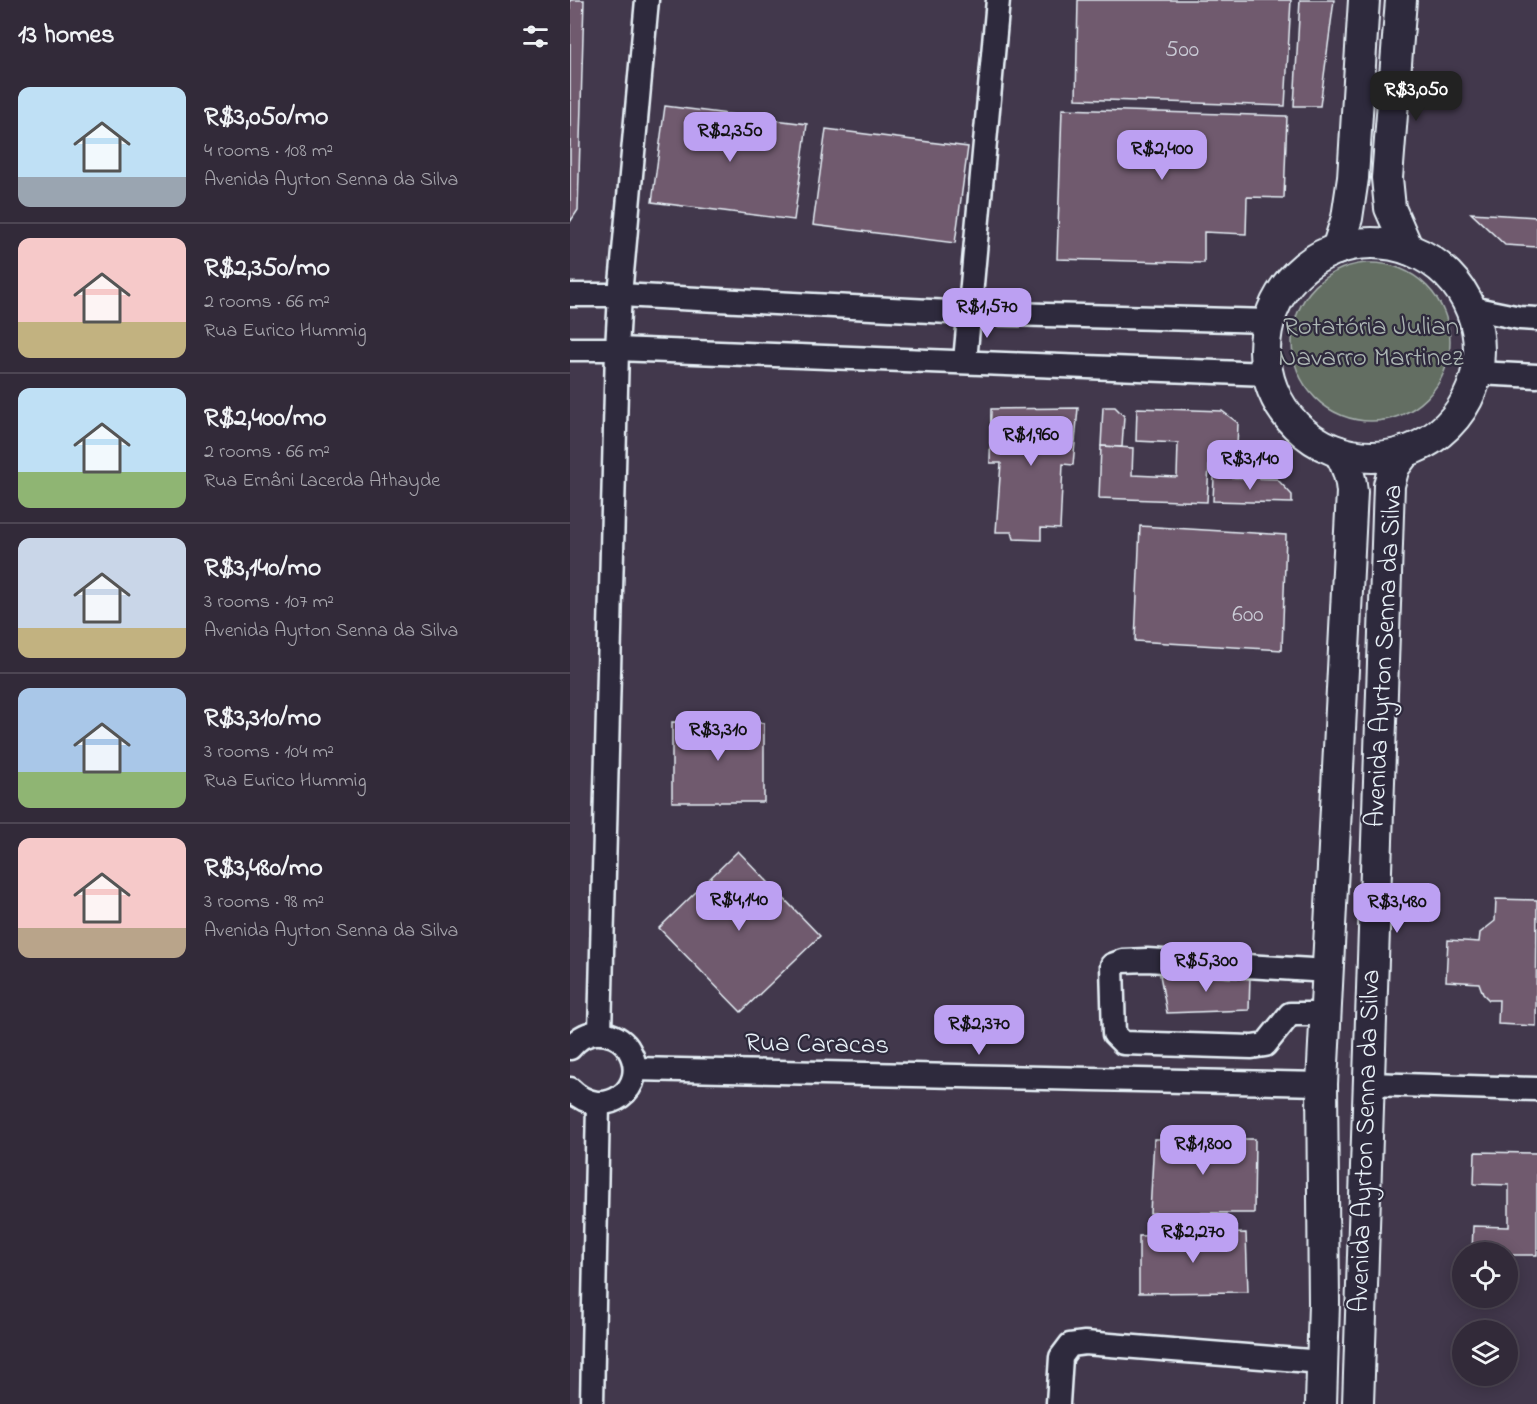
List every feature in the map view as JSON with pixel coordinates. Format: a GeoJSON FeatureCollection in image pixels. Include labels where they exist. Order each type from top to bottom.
{"type":"FeatureCollection","features":[{"type":"Feature","properties":{"kind":"main road"},"geometry":{"type":"LineString","coordinates":[[1337,249],[1347,218],[1353,178],[1364,0]]}},
{"type":"Feature","properties":{"kind":"main road"},"geometry":{"type":"LineString","coordinates":[[1401,0],[1387,178],[1390,208],[1408,249]]}},
{"type":"Feature","properties":{"kind":"main road"},"geometry":{"type":"LineString","coordinates":[[1373,243],[1408,249],[1439,266],[1463,293],[1471,308],[1479,340],[1479,357],[1471,391],[1452,422],[1423,444],[1406,451],[1373,457],[1339,452],[1315,440],[1293,422],[1273,392],[1265,357],[1265,339],[1269,321],[1276,302],[1287,285],[1318,257],[1355,244],[1373,243]]}},
{"type":"Feature","properties":{"kind":"main road","name":"Avenida Ayrton Senna da Silva"},"geometry":{"type":"LineString","coordinates":[[1358,1404],[1389,486],[1394,467],[1406,451]]}},
{"type":"Feature","properties":{"kind":"main road","name":"Avenida Ayrton Senna da Silva"},"geometry":{"type":"LineString","coordinates":[[1321,1404],[1324,1303],[1322,1084],[1352,492],[1351,475],[1339,452]]}},
{"type":"Feature","properties":{"kind":"street"},"geometry":{"type":"LineString","coordinates":[[600,1033],[617,349],[647,0]]}},
{"type":"Feature","properties":{"kind":"street"},"geometry":{"type":"LineString","coordinates":[[965,361],[998,0]]}},
{"type":"Feature","properties":{"kind":"street"},"geometry":{"type":"LineString","coordinates":[[570,295],[620,295],[969,313],[1269,321]]}},
{"type":"Feature","properties":{"kind":"street"},"geometry":{"type":"LineString","coordinates":[[1471,308],[1520,318],[1537,319]]}},
{"type":"Feature","properties":{"kind":"street"},"geometry":{"type":"LineString","coordinates":[[570,349],[965,361],[1268,374]]}},
{"type":"Feature","properties":{"kind":"street"},"geometry":{"type":"LineString","coordinates":[[1477,373],[1537,376]]}},
{"type":"Feature","properties":{"kind":"street"},"geometry":{"type":"LineString","coordinates":[[1326,1014],[1290,1014],[1265,1045],[1252,1047],[1123,1043],[1114,1035],[1112,965],[1123,961],[1147,960],[1328,971]]}},
{"type":"Feature","properties":{"kind":"street"},"geometry":{"type":"LineString","coordinates":[[570,1048],[579,1039],[589,1034],[611,1035],[621,1040],[628,1048],[635,1069],[628,1090],[609,1102],[598,1104],[587,1102],[570,1089]]}},
{"type":"Feature","properties":{"kind":"street","name":"Rua Caracas"},"geometry":{"type":"LineString","coordinates":[[635,1069],[1322,1084]]}},
{"type":"Feature","properties":{"kind":"street"},"geometry":{"type":"LineString","coordinates":[[1368,1084],[1537,1089]]}},
{"type":"Feature","properties":{"kind":"street"},"geometry":{"type":"LineString","coordinates":[[592,1404],[598,1104]]}},
{"type":"Feature","properties":{"kind":"street"},"geometry":{"type":"LineString","coordinates":[[1058,1404],[1061,1357],[1070,1345],[1085,1343],[1322,1362]]}},
{"type":"Feature","properties":{"kind":"green space","name":"Rotatória Julian Navarro Martinez"},"geometry":{"type":"Polygon","coordinates":[[[1371,263],[1386,264],[1401,269],[1415,276],[1427,286],[1437,298],[1444,312],[1449,327],[1449,357],[1444,372],[1437,386],[1427,398],[1415,408],[1401,415],[1386,420],[1371,421],[1356,420],[1341,415],[1327,408],[1315,398],[1305,386],[1298,372],[1293,357],[1292,342],[1293,327],[1298,312],[1305,298],[1315,286],[1327,276],[1341,269],[1356,264],[1371,263]]]}},
{"type":"Feature","properties":{"kind":"building"},"geometry":{"type":"Polygon","coordinates":[[[570,0],[584,0],[578,210],[570,222],[570,0]]]}},
{"type":"Feature","properties":{"kind":"building"},"geometry":{"type":"Polygon","coordinates":[[[1078,0],[1291,0],[1285,106],[1076,99],[1078,0]]]}},
{"type":"Feature","properties":{"kind":"building"},"geometry":{"type":"Polygon","coordinates":[[[1300,0],[1334,0],[1320,106],[1294,106],[1300,0]]]}},
{"type":"Feature","properties":{"kind":"building"},"geometry":{"type":"Polygon","coordinates":[[[665,106],[807,124],[794,220],[652,202],[665,106]]]}},
{"type":"Feature","properties":{"kind":"building"},"geometry":{"type":"Polygon","coordinates":[[[1062,109],[1287,116],[1284,198],[1247,197],[1246,234],[1204,232],[1204,263],[1057,259],[1062,109]]]}},
{"type":"Feature","properties":{"kind":"building"},"geometry":{"type":"Polygon","coordinates":[[[826,129],[968,147],[955,243],[813,225],[826,129]]]}},
{"type":"Feature","properties":{"kind":"building"},"geometry":{"type":"Polygon","coordinates":[[[1471,213],[1537,217],[1537,247],[1505,245],[1471,213]]]}},
{"type":"Feature","properties":{"kind":"building"},"geometry":{"type":"Polygon","coordinates":[[[1103,407],[1115,407],[1124,416],[1122,447],[1101,446],[1103,407]]]}},
{"type":"Feature","properties":{"kind":"building"},"geometry":{"type":"Polygon","coordinates":[[[1078,408],[1073,465],[1063,464],[1060,529],[1041,528],[1041,540],[1014,539],[1012,532],[996,532],[1001,463],[990,463],[991,409],[1078,408]]]}},
{"type":"Feature","properties":{"kind":"building"},"geometry":{"type":"Polygon","coordinates":[[[1137,408],[1222,411],[1238,423],[1237,447],[1210,446],[1207,502],[1099,498],[1101,446],[1133,448],[1132,475],[1177,477],[1178,443],[1136,441],[1137,408]]]}},
{"type":"Feature","properties":{"kind":"building"},"geometry":{"type":"Polygon","coordinates":[[[1214,477],[1277,479],[1292,495],[1292,503],[1213,501],[1214,477]]]}},
{"type":"Feature","properties":{"kind":"building"},"geometry":{"type":"Polygon","coordinates":[[[1140,526],[1286,535],[1282,650],[1135,641],[1140,526]]]}},
{"type":"Feature","properties":{"kind":"building"},"geometry":{"type":"Polygon","coordinates":[[[672,722],[764,723],[764,802],[672,802],[672,722]]]}},
{"type":"Feature","properties":{"kind":"building"},"geometry":{"type":"Polygon","coordinates":[[[738,851],[820,936],[741,1012],[659,928],[738,851]]]}},
{"type":"Feature","properties":{"kind":"building"},"geometry":{"type":"Polygon","coordinates":[[[1496,899],[1537,900],[1536,1026],[1498,1024],[1499,1000],[1489,1000],[1483,994],[1479,983],[1446,981],[1448,940],[1479,942],[1480,933],[1495,921],[1496,899]]]}},
{"type":"Feature","properties":{"kind":"building"},"geometry":{"type":"Polygon","coordinates":[[[1160,975],[1250,976],[1249,1010],[1167,1013],[1160,975]]]}},
{"type":"Feature","properties":{"kind":"building"},"geometry":{"type":"Polygon","coordinates":[[[1154,1139],[1255,1139],[1254,1213],[1150,1213],[1154,1139]]]}},
{"type":"Feature","properties":{"kind":"building"},"geometry":{"type":"Polygon","coordinates":[[[1475,1152],[1537,1153],[1537,1255],[1518,1255],[1518,1242],[1472,1242],[1473,1226],[1509,1227],[1509,1185],[1474,1184],[1475,1152]]]}},
{"type":"Feature","properties":{"kind":"building"},"geometry":{"type":"Polygon","coordinates":[[[1246,1233],[1248,1292],[1139,1293],[1139,1236],[1246,1233]]]}}]}
